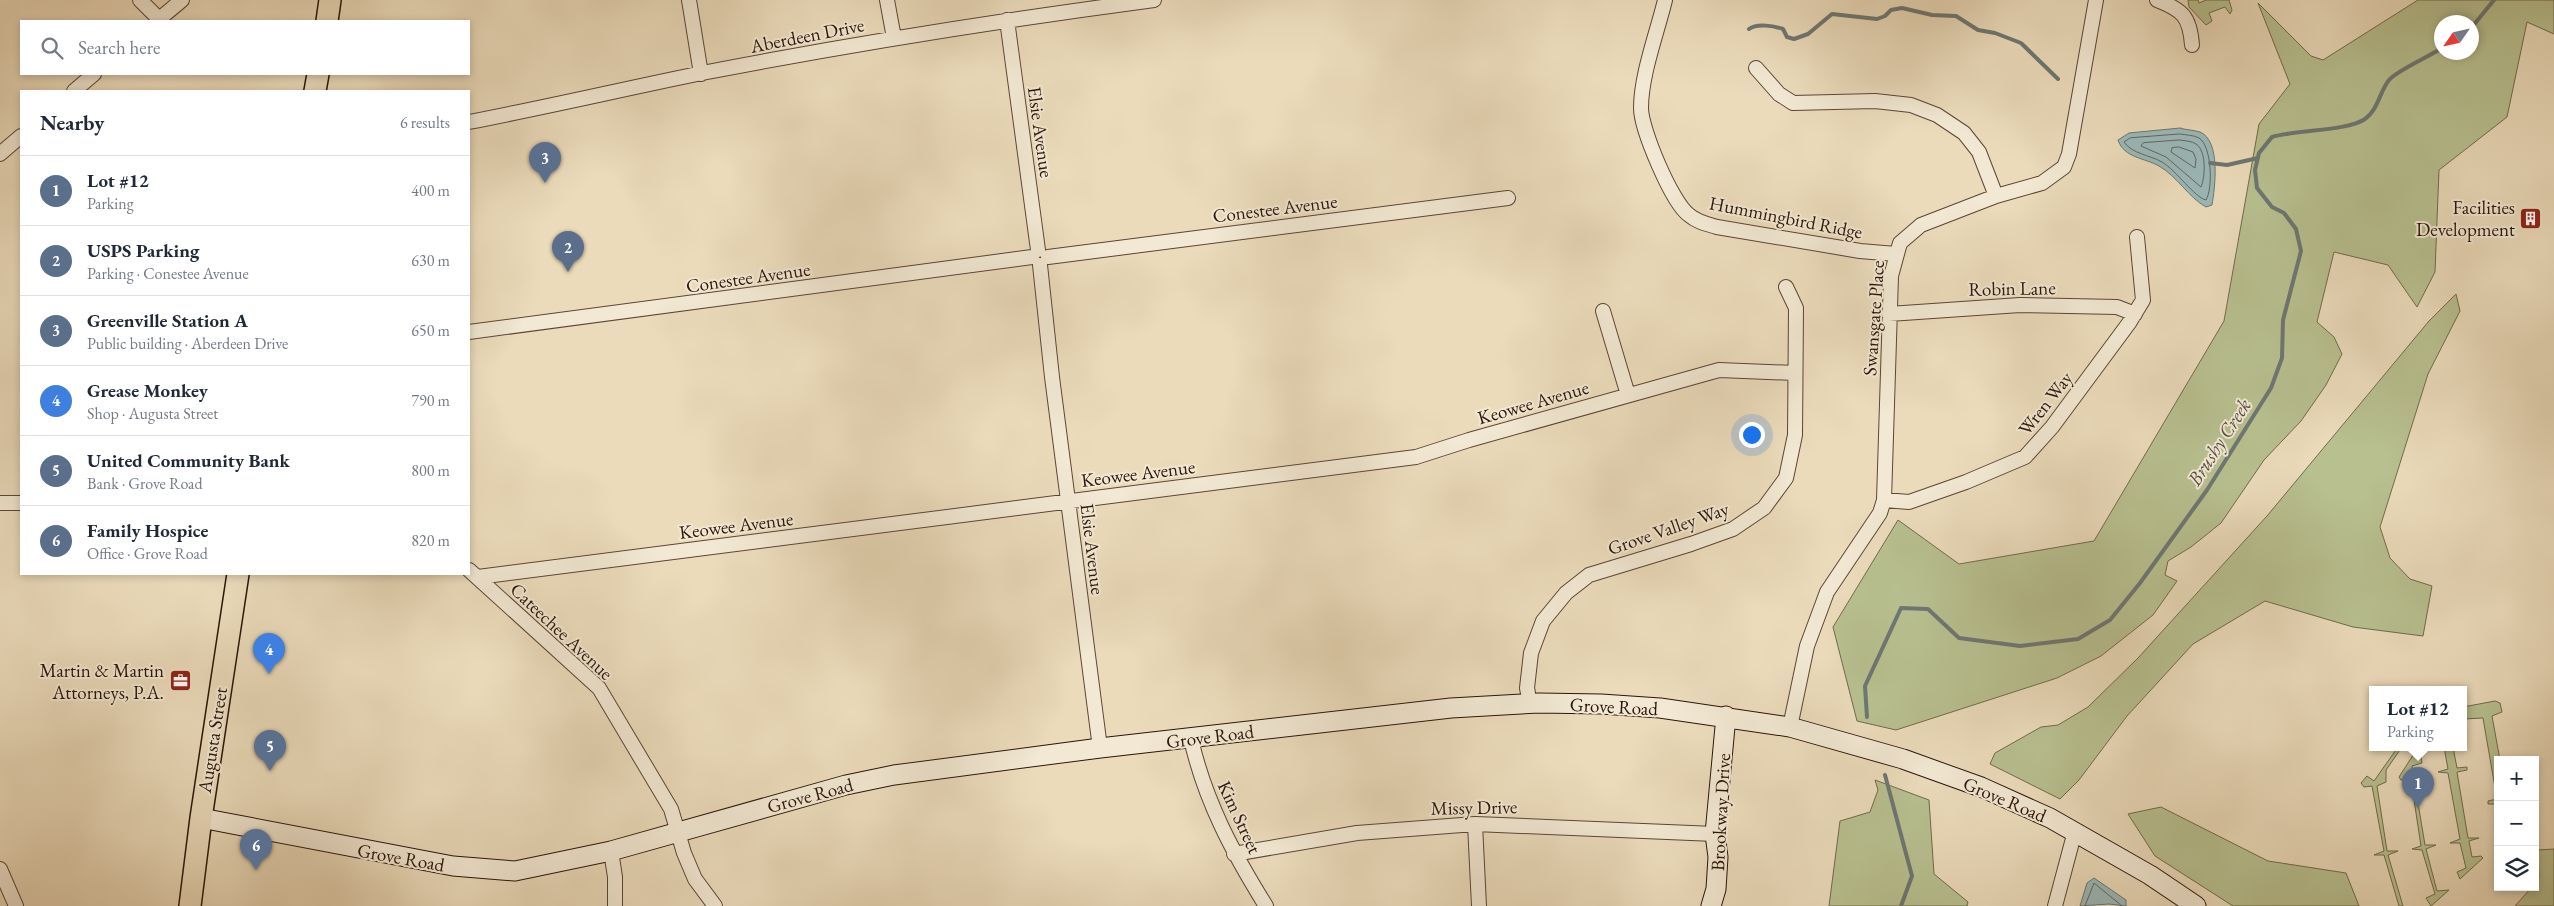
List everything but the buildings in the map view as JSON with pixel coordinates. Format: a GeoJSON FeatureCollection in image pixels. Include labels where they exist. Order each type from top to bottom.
{"type":"FeatureCollection","features":[{"type":"Feature","properties":{"kind":"main road"},"geometry":{"type":"LineString","coordinates":[[327,20],[330,0]]}},
{"type":"Feature","properties":{"kind":"main road"},"geometry":{"type":"LineString","coordinates":[[315,90],[318,75]]}},
{"type":"Feature","properties":{"kind":"main road","name":"Augusta Street"},"geometry":{"type":"LineString","coordinates":[[190,906],[201,818],[238,575]]}},
{"type":"Feature","properties":{"kind":"main road","name":"Grove Road"},"geometry":{"type":"LineString","coordinates":[[201,818],[339,846],[476,869],[515,871],[611,851],[846,785],[894,775],[1100,748],[1451,708],[1530,704],[1601,704],[1726,716],[1790,727],[1903,759],[1981,787],[2075,831],[2150,875],[2196,906]]}},
{"type":"Feature","properties":{"kind":"main road","name":"Brookway Drive"},"geometry":{"type":"LineString","coordinates":[[1711,906],[1716,889],[1718,857],[1716,834],[1726,716]]}},
{"type":"Feature","properties":{"kind":"street"},"geometry":{"type":"LineString","coordinates":[[140,0],[158,20],[182,0]]}},
{"type":"Feature","properties":{"kind":"street"},"geometry":{"type":"LineString","coordinates":[[689,0],[701,74]]}},
{"type":"Feature","properties":{"kind":"street"},"geometry":{"type":"LineString","coordinates":[[887,0],[894,38]]}},
{"type":"Feature","properties":{"kind":"street","name":"Aberdeen Drive"},"geometry":{"type":"LineString","coordinates":[[470,122],[569,103],[701,74],[894,38],[1154,0]]}},
{"type":"Feature","properties":{"kind":"street","name":"Hummingbird Ridge"},"geometry":{"type":"LineString","coordinates":[[1665,0],[1648,70],[1641,109],[1647,136],[1678,204],[1688,215],[1717,227],[1860,251],[1896,254]]}},
{"type":"Feature","properties":{"kind":"street","name":"Swansgate Place"},"geometry":{"type":"LineString","coordinates":[[1790,727],[1807,646],[1827,592],[1876,520],[1884,500],[1891,276],[1900,243],[1921,225],[1996,196],[2042,183],[2064,167],[2069,154],[2096,0]]}},
{"type":"Feature","properties":{"kind":"street"},"geometry":{"type":"LineString","coordinates":[[2157,0],[2182,12],[2190,28],[2192,46]]}},
{"type":"Feature","properties":{"kind":"street","name":"Elsie Avenue"},"geometry":{"type":"LineString","coordinates":[[1007,20],[1040,257],[1068,501],[1100,748]]}},
{"type":"Feature","properties":{"kind":"street"},"geometry":{"type":"LineString","coordinates":[[1756,68],[1779,94],[1794,102],[1875,101],[1911,105],[1937,115],[1964,133],[1979,152],[1996,196]]}},
{"type":"Feature","properties":{"kind":"street"},"geometry":{"type":"LineString","coordinates":[[75,90],[93,75]]}},
{"type":"Feature","properties":{"kind":"street"},"geometry":{"type":"LineString","coordinates":[[0,154],[20,137]]}},
{"type":"Feature","properties":{"kind":"street","name":"Conestee Avenue"},"geometry":{"type":"LineString","coordinates":[[470,332],[1508,198]]}},
{"type":"Feature","properties":{"kind":"street","name":"Wren Way"},"geometry":{"type":"LineString","coordinates":[[1884,500],[1909,502],[1966,482],[2025,458],[2052,427],[2135,314],[2143,300],[2136,237]]}},
{"type":"Feature","properties":{"kind":"street","name":"Grove Valley Way"},"geometry":{"type":"LineString","coordinates":[[1530,704],[1527,688],[1531,652],[1543,621],[1566,593],[1589,575],[1691,544],[1733,528],[1764,508],[1786,478],[1795,435],[1796,308],[1786,286]]}},
{"type":"Feature","properties":{"kind":"street","name":"Robin Lane"},"geometry":{"type":"LineString","coordinates":[[1889,314],[2020,305],[2117,307],[2135,314]]}},
{"type":"Feature","properties":{"kind":"street"},"geometry":{"type":"LineString","coordinates":[[1603,312],[1628,395]]}},
{"type":"Feature","properties":{"kind":"street","name":"Keowee Avenue"},"geometry":{"type":"LineString","coordinates":[[473,573],[1416,457],[1719,370],[1794,373]]}},
{"type":"Feature","properties":{"kind":"street"},"geometry":{"type":"LineString","coordinates":[[0,503],[20,503]]}},
{"type":"Feature","properties":{"kind":"street","name":"Cateechee Avenue"},"geometry":{"type":"LineString","coordinates":[[473,573],[599,688],[671,809],[684,853],[695,879],[715,906]]}},
{"type":"Feature","properties":{"kind":"street","name":"Kim Street"},"geometry":{"type":"LineString","coordinates":[[1191,739],[1209,799],[1234,854],[1266,906]]}},
{"type":"Feature","properties":{"kind":"street"},"geometry":{"type":"LineString","coordinates":[[1475,824],[1479,906]]}},
{"type":"Feature","properties":{"kind":"street","name":"Missy Drive"},"geometry":{"type":"LineString","coordinates":[[1234,854],[1357,833],[1475,824],[1716,834]]}},
{"type":"Feature","properties":{"kind":"street"},"geometry":{"type":"LineString","coordinates":[[2055,906],[2075,831]]}},
{"type":"Feature","properties":{"kind":"street"},"geometry":{"type":"LineString","coordinates":[[611,851],[615,877],[615,906]]}},
{"type":"Feature","properties":{"kind":"street"},"geometry":{"type":"LineString","coordinates":[[0,869],[16,906]]}},
{"type":"Feature","properties":{"kind":"green space"},"geometry":{"type":"Polygon","coordinates":[[[2188,0],[2198,0],[2199,3],[2206,0],[2229,0],[2232,10],[2230,14],[2225,7],[2209,13],[2212,21],[2206,25],[2189,7],[2188,0]]]}},
{"type":"Feature","properties":{"kind":"green space"},"geometry":{"type":"Polygon","coordinates":[[[2418,0],[2554,0],[2554,34],[2527,22],[2507,117],[2439,170],[2435,272],[2417,307],[2388,265],[2334,252],[2317,322],[2334,337],[2342,354],[2326,385],[2301,421],[2264,460],[2221,523],[2191,547],[2168,561],[2165,575],[2177,581],[2153,615],[2101,656],[2057,678],[1896,730],[1857,721],[1833,627],[1898,520],[1959,564],[2094,541],[2224,321],[2259,124],[2290,84],[2258,3],[2311,56],[2323,60],[2418,0]]]}},
{"type":"Feature","properties":{"kind":"green space"},"geometry":{"type":"Polygon","coordinates":[[[2456,294],[2460,311],[2428,374],[2380,527],[2390,558],[2410,579],[2432,586],[2423,636],[2353,627],[2265,601],[2193,644],[2127,716],[2079,780],[2060,799],[1990,764],[1995,753],[2041,727],[2058,725],[2088,707],[2138,658],[2267,516],[2429,321],[2456,294]]]}},
{"type":"Feature","properties":{"kind":"green space"},"geometry":{"type":"Polygon","coordinates":[[[2495,701],[2500,703],[2502,712],[2492,716],[2499,756],[2494,756],[2494,782],[2483,718],[2467,719],[2467,706],[2495,701]]]}},
{"type":"Feature","properties":{"kind":"green space"},"geometry":{"type":"Polygon","coordinates":[[[2395,751],[2399,751],[2386,770],[2386,782],[2377,786],[2387,851],[2398,851],[2388,855],[2403,906],[2399,906],[2384,855],[2374,855],[2384,851],[2372,786],[2364,787],[2361,783],[2367,776],[2374,781],[2395,751]]]}},
{"type":"Feature","properties":{"kind":"green space"},"geometry":{"type":"Polygon","coordinates":[[[2416,751],[2420,751],[2422,763],[2412,766],[2413,775],[2424,774],[2425,776],[2414,779],[2425,845],[2436,845],[2426,849],[2437,891],[2449,890],[2431,906],[2426,898],[2435,894],[2422,850],[2412,849],[2421,846],[2411,780],[2401,780],[2399,777],[2416,751]]]}},
{"type":"Feature","properties":{"kind":"green space"},"geometry":{"type":"Polygon","coordinates":[[[2445,751],[2454,751],[2457,768],[2467,767],[2467,770],[2457,772],[2468,838],[2479,838],[2469,841],[2472,857],[2481,856],[2483,858],[2460,879],[2457,872],[2466,868],[2460,843],[2450,843],[2460,839],[2448,773],[2438,772],[2448,769],[2445,751]]]}},
{"type":"Feature","properties":{"kind":"green space"},"geometry":{"type":"Polygon","coordinates":[[[1875,780],[1929,800],[1934,874],[1968,902],[1967,906],[1829,906],[1840,821],[1870,812],[1878,790],[1875,780]]]}},
{"type":"Feature","properties":{"kind":"green space"},"geometry":{"type":"Polygon","coordinates":[[[2494,800],[2494,804],[2488,804],[2488,801],[2494,800]]]}},
{"type":"Feature","properties":{"kind":"green space"},"geometry":{"type":"Polygon","coordinates":[[[2161,807],[2268,861],[2346,873],[2359,906],[2233,906],[2155,856],[2128,814],[2161,807]]]}},
{"type":"Feature","properties":{"kind":"green space"},"geometry":{"type":"Polygon","coordinates":[[[2554,849],[2554,906],[2515,906],[2528,891],[2539,891],[2539,850],[2554,849]]]}},
{"type":"Feature","properties":{"kind":"water"},"geometry":{"type":"Polygon","coordinates":[[[2180,128],[2200,132],[2207,137],[2211,145],[2215,165],[2212,205],[2206,207],[2200,203],[2166,171],[2125,151],[2118,140],[2129,133],[2180,128]]]}},
{"type":"Feature","properties":{"kind":"water"},"geometry":{"type":"Polygon","coordinates":[[[2094,878],[2126,900],[2126,906],[2109,904],[2080,906],[2087,883],[2094,878]]]}},
{"type":"Feature","properties":{"kind":"waterway","name":"Brushy Creek"},"geometry":{"type":"LineString","coordinates":[[2479,18],[2494,0]]}},
{"type":"Feature","properties":{"kind":"waterway"},"geometry":{"type":"LineString","coordinates":[[1749,29],[1761,26],[1775,27],[1783,29],[1787,37],[1794,39],[1808,34],[1832,14],[1877,19],[1885,16],[1891,10],[1902,8],[1932,15],[1956,16],[1978,30],[1995,33],[2021,43],[2058,79]]}},
{"type":"Feature","properties":{"kind":"waterway","name":"Brushy Creek"},"geometry":{"type":"LineString","coordinates":[[1867,717],[1865,686],[1901,608],[1928,609],[1959,638],[2020,646],[2078,639],[2110,620],[2140,583],[2207,490],[2271,388],[2282,358],[2283,320],[2301,251],[2296,229],[2284,213],[2272,207],[2257,188],[2255,170],[2259,153],[2272,137],[2347,126],[2365,119],[2373,111],[2386,84],[2393,76],[2434,52]]}},
{"type":"Feature","properties":{"kind":"waterway"},"geometry":{"type":"LineString","coordinates":[[2210,163],[2227,165],[2258,158]]}},
{"type":"Feature","properties":{"kind":"waterway","name":"Brushy Creek"},"geometry":{"type":"LineString","coordinates":[[1885,775],[1912,876],[1901,906]]}},
{"type":"Feature","properties":{"kind":"place","name":"Greenville Station A"},"geometry":{"type":"Point","coordinates":[545,183]}},
{"type":"Feature","properties":{"kind":"place","name":"Facilities Development"},"geometry":{"type":"Point","coordinates":[2531,218]}},
{"type":"Feature","properties":{"kind":"place","name":"USPS Parking"},"geometry":{"type":"Point","coordinates":[568,272]}},
{"type":"Feature","properties":{"kind":"place","name":"Grease Monkey"},"geometry":{"type":"Point","coordinates":[269,674]}},
{"type":"Feature","properties":{"kind":"place","name":"Martin & Martin Attorneys, P.A."},"geometry":{"type":"Point","coordinates":[180,681]}},
{"type":"Feature","properties":{"kind":"place","name":"United Community Bank"},"geometry":{"type":"Point","coordinates":[270,771]}},
{"type":"Feature","properties":{"kind":"place","name":"Lot #12"},"geometry":{"type":"Point","coordinates":[2418,808]}},
{"type":"Feature","properties":{"kind":"place","name":"Family Hospice"},"geometry":{"type":"Point","coordinates":[256,870]}}]}
